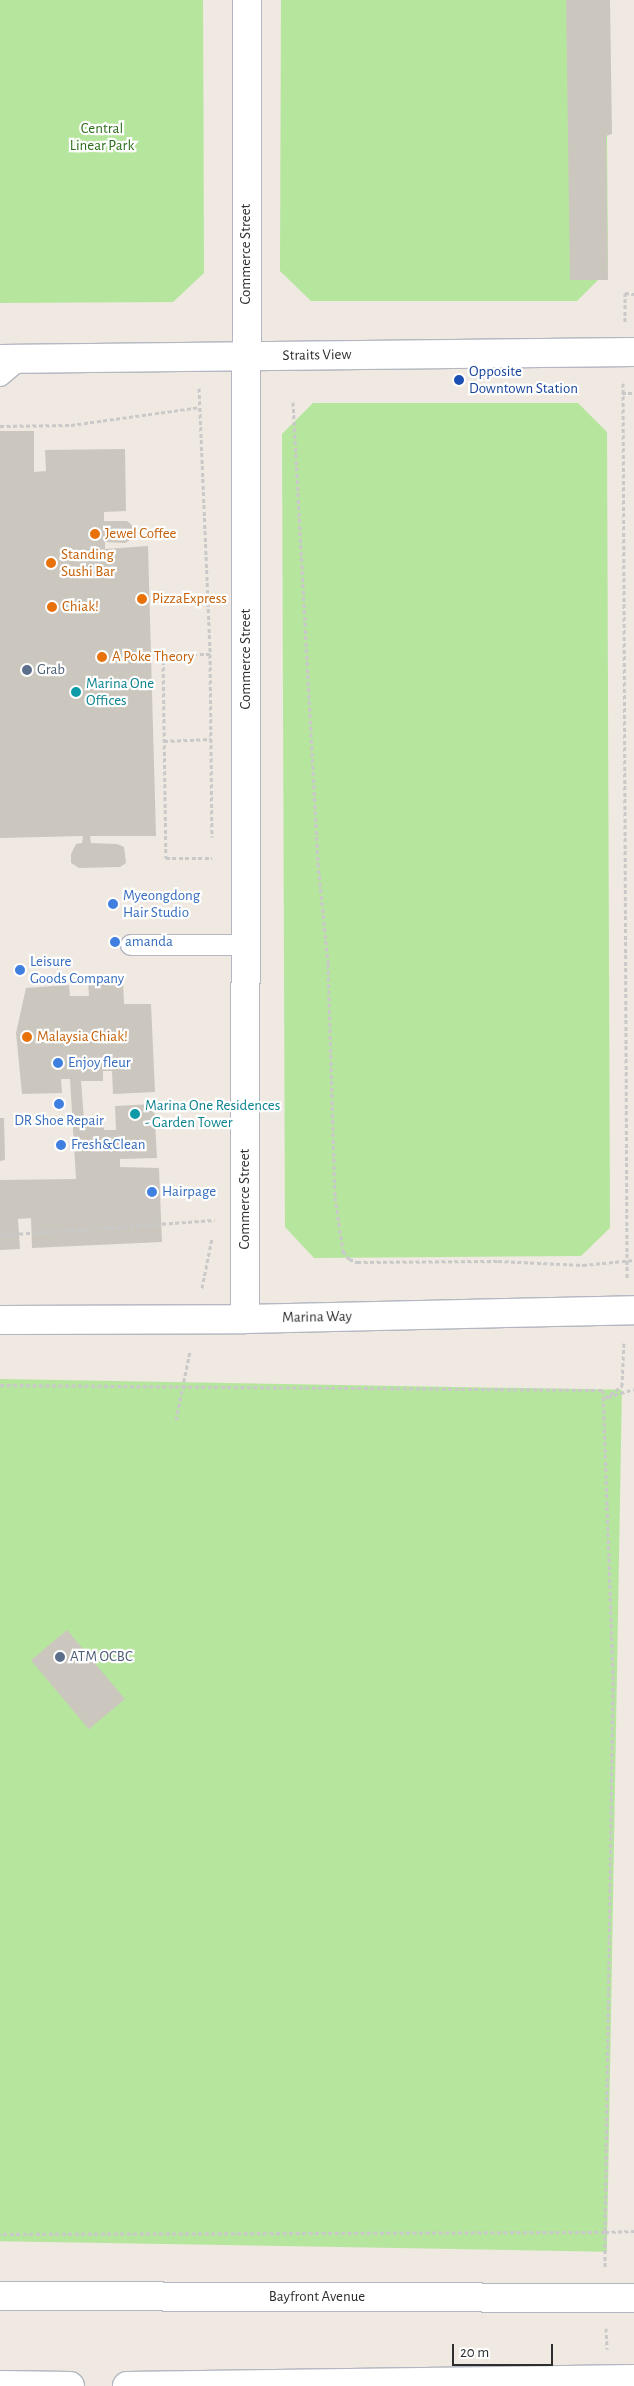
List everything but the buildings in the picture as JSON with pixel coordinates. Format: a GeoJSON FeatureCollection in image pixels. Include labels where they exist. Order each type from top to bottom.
{"type":"FeatureCollection","features":[{"type":"Feature","properties":{"kind":"street","name":"Commerce Street"},"geometry":{"type":"LineString","coordinates":[[245,1319],[247,0]]}},
{"type":"Feature","properties":{"kind":"street","name":"Straits View"},"geometry":{"type":"LineString","coordinates":[[7,364],[246,356],[629,352]]}},
{"type":"Feature","properties":{"kind":"street","name":"Marina Way"},"geometry":{"type":"LineString","coordinates":[[0,1320],[245,1319],[630,1310]]}},
{"type":"Feature","properties":{"kind":"street","name":"Bayfront Avenue"},"geometry":{"type":"LineString","coordinates":[[0,2296],[634,2298]]}},
{"type":"Feature","properties":{"kind":"street"},"geometry":{"type":"LineString","coordinates":[[127,2386],[634,2379]]}},
{"type":"Feature","properties":{"kind":"street"},"geometry":{"type":"LineString","coordinates":[[0,2385],[70,2386]]}},
{"type":"Feature","properties":{"kind":"lane"},"geometry":{"type":"LineString","coordinates":[[131,944],[246,946]]}},
{"type":"Feature","properties":{"kind":"path"},"geometry":{"type":"LineString","coordinates":[[605,1398],[622,1386],[630,1310],[628,1260],[622,393],[629,352],[624,294],[634,294]]}},
{"type":"Feature","properties":{"kind":"path"},"geometry":{"type":"LineString","coordinates":[[198,358],[210,654],[212,838]]}},
{"type":"Feature","properties":{"kind":"path"},"geometry":{"type":"LineString","coordinates":[[622,393],[634,394]]}},
{"type":"Feature","properties":{"kind":"path"},"geometry":{"type":"LineString","coordinates":[[292,402],[318,863],[328,964],[335,1197],[343,1251],[349,1258],[357,1262],[498,1261],[583,1265],[634,1260]]}},
{"type":"Feature","properties":{"kind":"path"},"geometry":{"type":"LineString","coordinates":[[0,426],[71,426],[200,407]]}},
{"type":"Feature","properties":{"kind":"path"},"geometry":{"type":"LineString","coordinates":[[210,654],[163,654],[166,858],[212,858]]}},
{"type":"Feature","properties":{"kind":"path"},"geometry":{"type":"LineString","coordinates":[[164,741],[211,739]]}},
{"type":"Feature","properties":{"kind":"path"},"geometry":{"type":"LineString","coordinates":[[212,848],[212,868]]}},
{"type":"Feature","properties":{"kind":"path"},"geometry":{"type":"LineString","coordinates":[[176,1420],[215,1220],[215,1210]]}},
{"type":"Feature","properties":{"kind":"path"},"geometry":{"type":"LineString","coordinates":[[0,1234],[215,1220]]}},
{"type":"Feature","properties":{"kind":"path"},"geometry":{"type":"LineString","coordinates":[[0,1385],[603,1390],[605,1398],[613,1680],[605,2232]]}},
{"type":"Feature","properties":{"kind":"path"},"geometry":{"type":"LineString","coordinates":[[605,1398],[634,1389]]}},
{"type":"Feature","properties":{"kind":"path"},"geometry":{"type":"LineString","coordinates":[[0,2234],[634,2231]]}},
{"type":"Feature","properties":{"kind":"green space","name":"Central Linear Park"},"geometry":{"type":"Polygon","coordinates":[[[0,0],[203,0],[204,273],[173,302],[0,303],[0,0]]]}},
{"type":"Feature","properties":{"kind":"green space"},"geometry":{"type":"Polygon","coordinates":[[[281,0],[606,0],[608,270],[577,301],[311,301],[280,271],[281,0]]]}},
{"type":"Feature","properties":{"kind":"green space"},"geometry":{"type":"Polygon","coordinates":[[[313,403],[578,403],[607,432],[610,1228],[581,1256],[314,1258],[285,1227],[282,434],[313,403]]]}},
{"type":"Feature","properties":{"kind":"green space"},"geometry":{"type":"Polygon","coordinates":[[[0,1379],[622,1390],[607,2252],[0,2241],[0,1379]]]}},
{"type":"Feature","properties":{"kind":"place","name":"Opposite Downtown Station"},"geometry":{"type":"Point","coordinates":[459,380]}},
{"type":"Feature","properties":{"kind":"place","name":"Jewel Coffee"},"geometry":{"type":"Point","coordinates":[95,534]}},
{"type":"Feature","properties":{"kind":"place","name":"Standing Sushi Bar"},"geometry":{"type":"Point","coordinates":[51,563]}},
{"type":"Feature","properties":{"kind":"place","name":"PizzaExpress"},"geometry":{"type":"Point","coordinates":[142,599]}},
{"type":"Feature","properties":{"kind":"place","name":"Chiak!"},"geometry":{"type":"Point","coordinates":[52,607]}},
{"type":"Feature","properties":{"kind":"place","name":"A Poke Theory"},"geometry":{"type":"Point","coordinates":[102,657]}},
{"type":"Feature","properties":{"kind":"place","name":"Grab"},"geometry":{"type":"Point","coordinates":[27,670]}},
{"type":"Feature","properties":{"kind":"place","name":"Marina One Offices"},"geometry":{"type":"Point","coordinates":[76,692]}},
{"type":"Feature","properties":{"kind":"place","name":"Myeongdong Hair Studio"},"geometry":{"type":"Point","coordinates":[113,904]}},
{"type":"Feature","properties":{"kind":"place","name":"amanda"},"geometry":{"type":"Point","coordinates":[115,942]}},
{"type":"Feature","properties":{"kind":"place","name":"Leisure Goods Company"},"geometry":{"type":"Point","coordinates":[20,970]}},
{"type":"Feature","properties":{"kind":"place","name":"Malaysia Chiak!"},"geometry":{"type":"Point","coordinates":[27,1037]}},
{"type":"Feature","properties":{"kind":"place","name":"Enjoy fleur"},"geometry":{"type":"Point","coordinates":[58,1063]}},
{"type":"Feature","properties":{"kind":"place","name":"DR Shoe Repair"},"geometry":{"type":"Point","coordinates":[59,1104]}},
{"type":"Feature","properties":{"kind":"place","name":"Marina One Residences - Garden Tower"},"geometry":{"type":"Point","coordinates":[135,1114]}},
{"type":"Feature","properties":{"kind":"place","name":"Fresh&Clean"},"geometry":{"type":"Point","coordinates":[61,1145]}},
{"type":"Feature","properties":{"kind":"place","name":"Hairpage"},"geometry":{"type":"Point","coordinates":[152,1192]}},
{"type":"Feature","properties":{"kind":"place","name":"ATM OCBC"},"geometry":{"type":"Point","coordinates":[60,1657]}}]}
